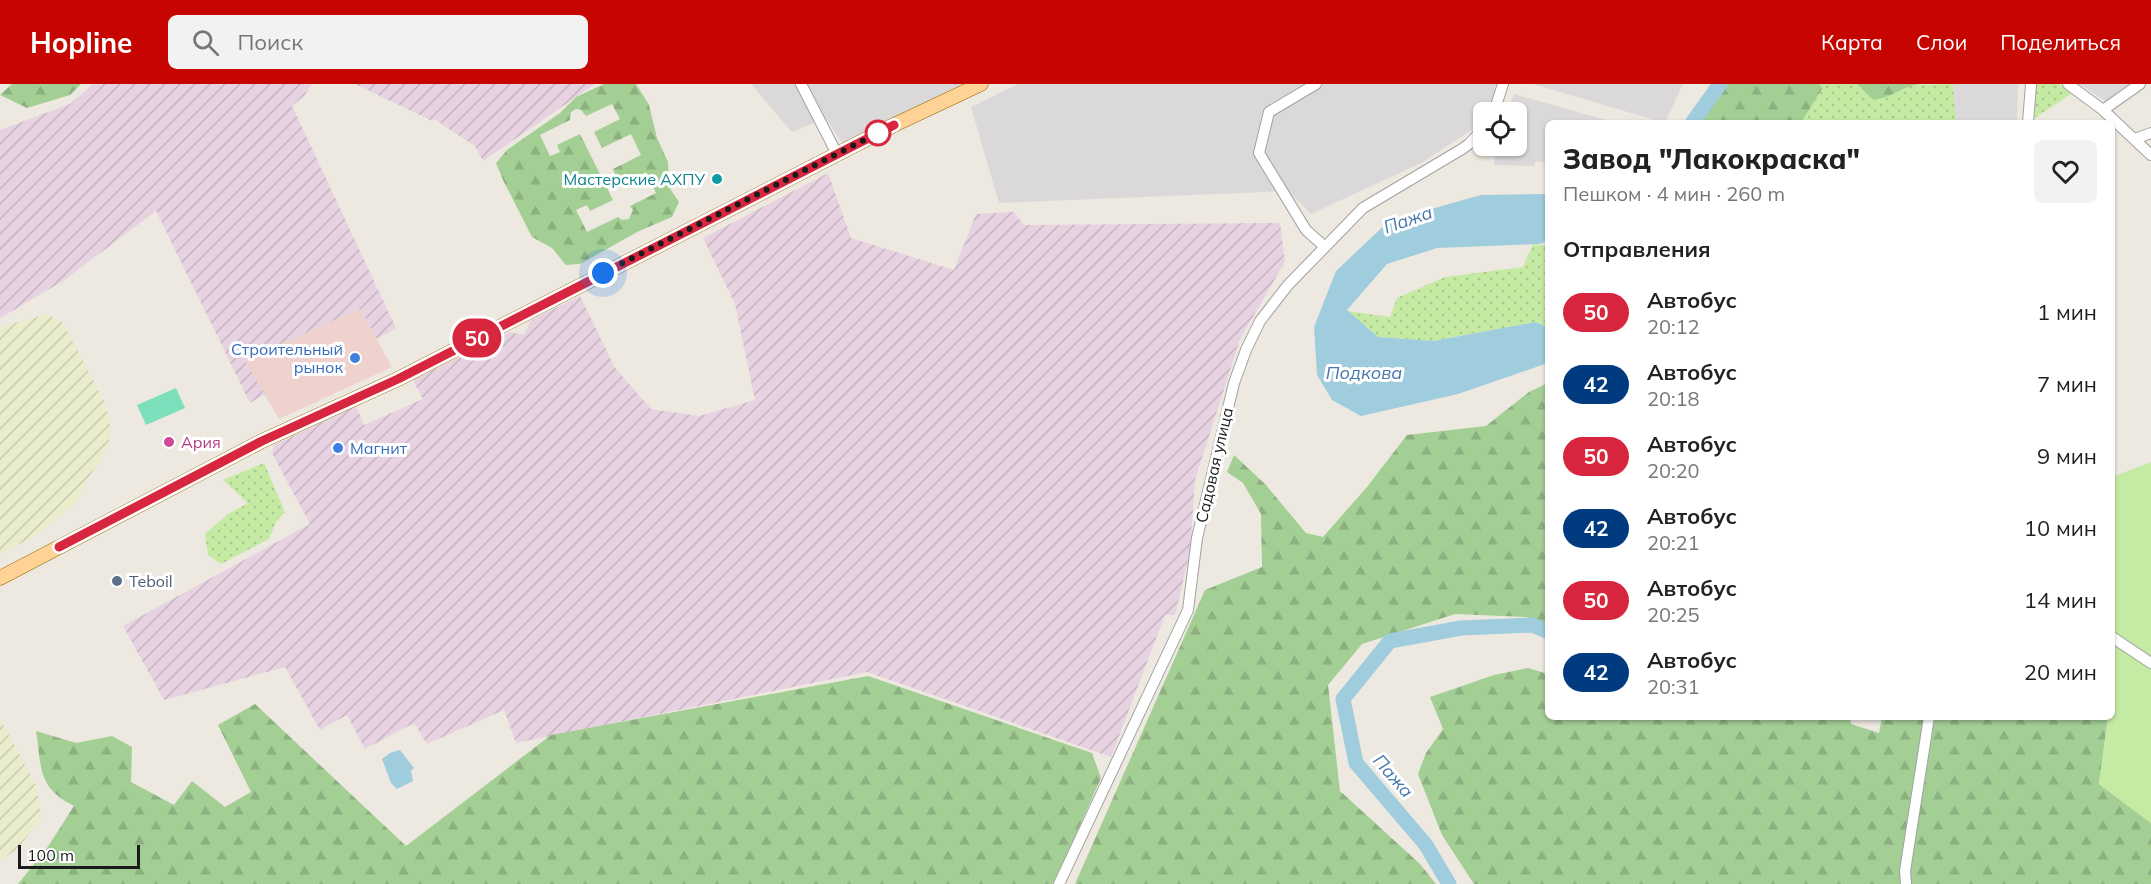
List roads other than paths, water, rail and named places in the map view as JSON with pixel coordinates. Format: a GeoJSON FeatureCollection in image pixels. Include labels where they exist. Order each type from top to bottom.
{"type":"FeatureCollection","features":[{"type":"Feature","properties":{"kind":"main road"},"geometry":{"type":"LineString","coordinates":[[0,578],[262,441],[398,379],[894,125],[981,84]]}},
{"type":"Feature","properties":{"kind":"street"},"geometry":{"type":"LineString","coordinates":[[801,84],[837,154]]}},
{"type":"Feature","properties":{"kind":"street"},"geometry":{"type":"LineString","coordinates":[[1316,84],[1269,112],[1259,153],[1306,230],[1325,247]]}},
{"type":"Feature","properties":{"kind":"street"},"geometry":{"type":"LineString","coordinates":[[1497,102],[1503,84]]}},
{"type":"Feature","properties":{"kind":"street"},"geometry":{"type":"LineString","coordinates":[[2028,120],[2031,84]]}},
{"type":"Feature","properties":{"kind":"street"},"geometry":{"type":"LineString","coordinates":[[2068,84],[2114,120]]}},
{"type":"Feature","properties":{"kind":"street"},"geometry":{"type":"LineString","coordinates":[[2103,110],[2140,84]]}},
{"type":"Feature","properties":{"kind":"street"},"geometry":{"type":"LineString","coordinates":[[2115,121],[2151,155]]}},
{"type":"Feature","properties":{"kind":"street"},"geometry":{"type":"LineString","coordinates":[[2135,140],[2151,133]]}},
{"type":"Feature","properties":{"kind":"street","name":"Садовая улица"},"geometry":{"type":"LineString","coordinates":[[1059,884],[1188,610],[1197,538],[1234,383],[1260,321],[1288,285],[1363,208],[1462,149],[1473,140]]}},
{"type":"Feature","properties":{"kind":"street"},"geometry":{"type":"LineString","coordinates":[[2115,639],[2151,663]]}},
{"type":"Feature","properties":{"kind":"street"},"geometry":{"type":"LineString","coordinates":[[1906,884],[1905,871],[1929,720]]}},
{"type":"Feature","properties":{"kind":"water","name":"Подкова"},"geometry":{"type":"Polygon","coordinates":[[[1545,194],[1545,242],[1540,244],[1437,248],[1387,264],[1347,310],[1378,337],[1433,341],[1536,322],[1545,326],[1545,364],[1458,394],[1361,416],[1332,400],[1317,375],[1314,327],[1336,271],[1389,221],[1481,195],[1545,194]]]}},
{"type":"Feature","properties":{"kind":"water"},"geometry":{"type":"Polygon","coordinates":[[[400,750],[414,768],[411,771],[413,781],[397,789],[391,783],[382,759],[400,750]]]}},
{"type":"Feature","properties":{"kind":"waterway","name":"Пажа"},"geometry":{"type":"LineString","coordinates":[[1694,120],[1720,84]]}},
{"type":"Feature","properties":{"kind":"waterway","name":"Пажа"},"geometry":{"type":"LineString","coordinates":[[1449,884],[1426,845],[1356,763],[1343,699],[1390,641],[1461,628],[1532,625],[1545,631]]}},
{"type":"Feature","properties":{"kind":"place","name":"Мастерские АХПУ"},"geometry":{"type":"Point","coordinates":[717,179]}},
{"type":"Feature","properties":{"kind":"place","name":"Строительный рынок"},"geometry":{"type":"Point","coordinates":[355,358]}},
{"type":"Feature","properties":{"kind":"place","name":"Ария"},"geometry":{"type":"Point","coordinates":[169,442]}},
{"type":"Feature","properties":{"kind":"place","name":"Магнит"},"geometry":{"type":"Point","coordinates":[338,448]}},
{"type":"Feature","properties":{"kind":"place","name":"Teboil"},"geometry":{"type":"Point","coordinates":[117,581]}}]}
